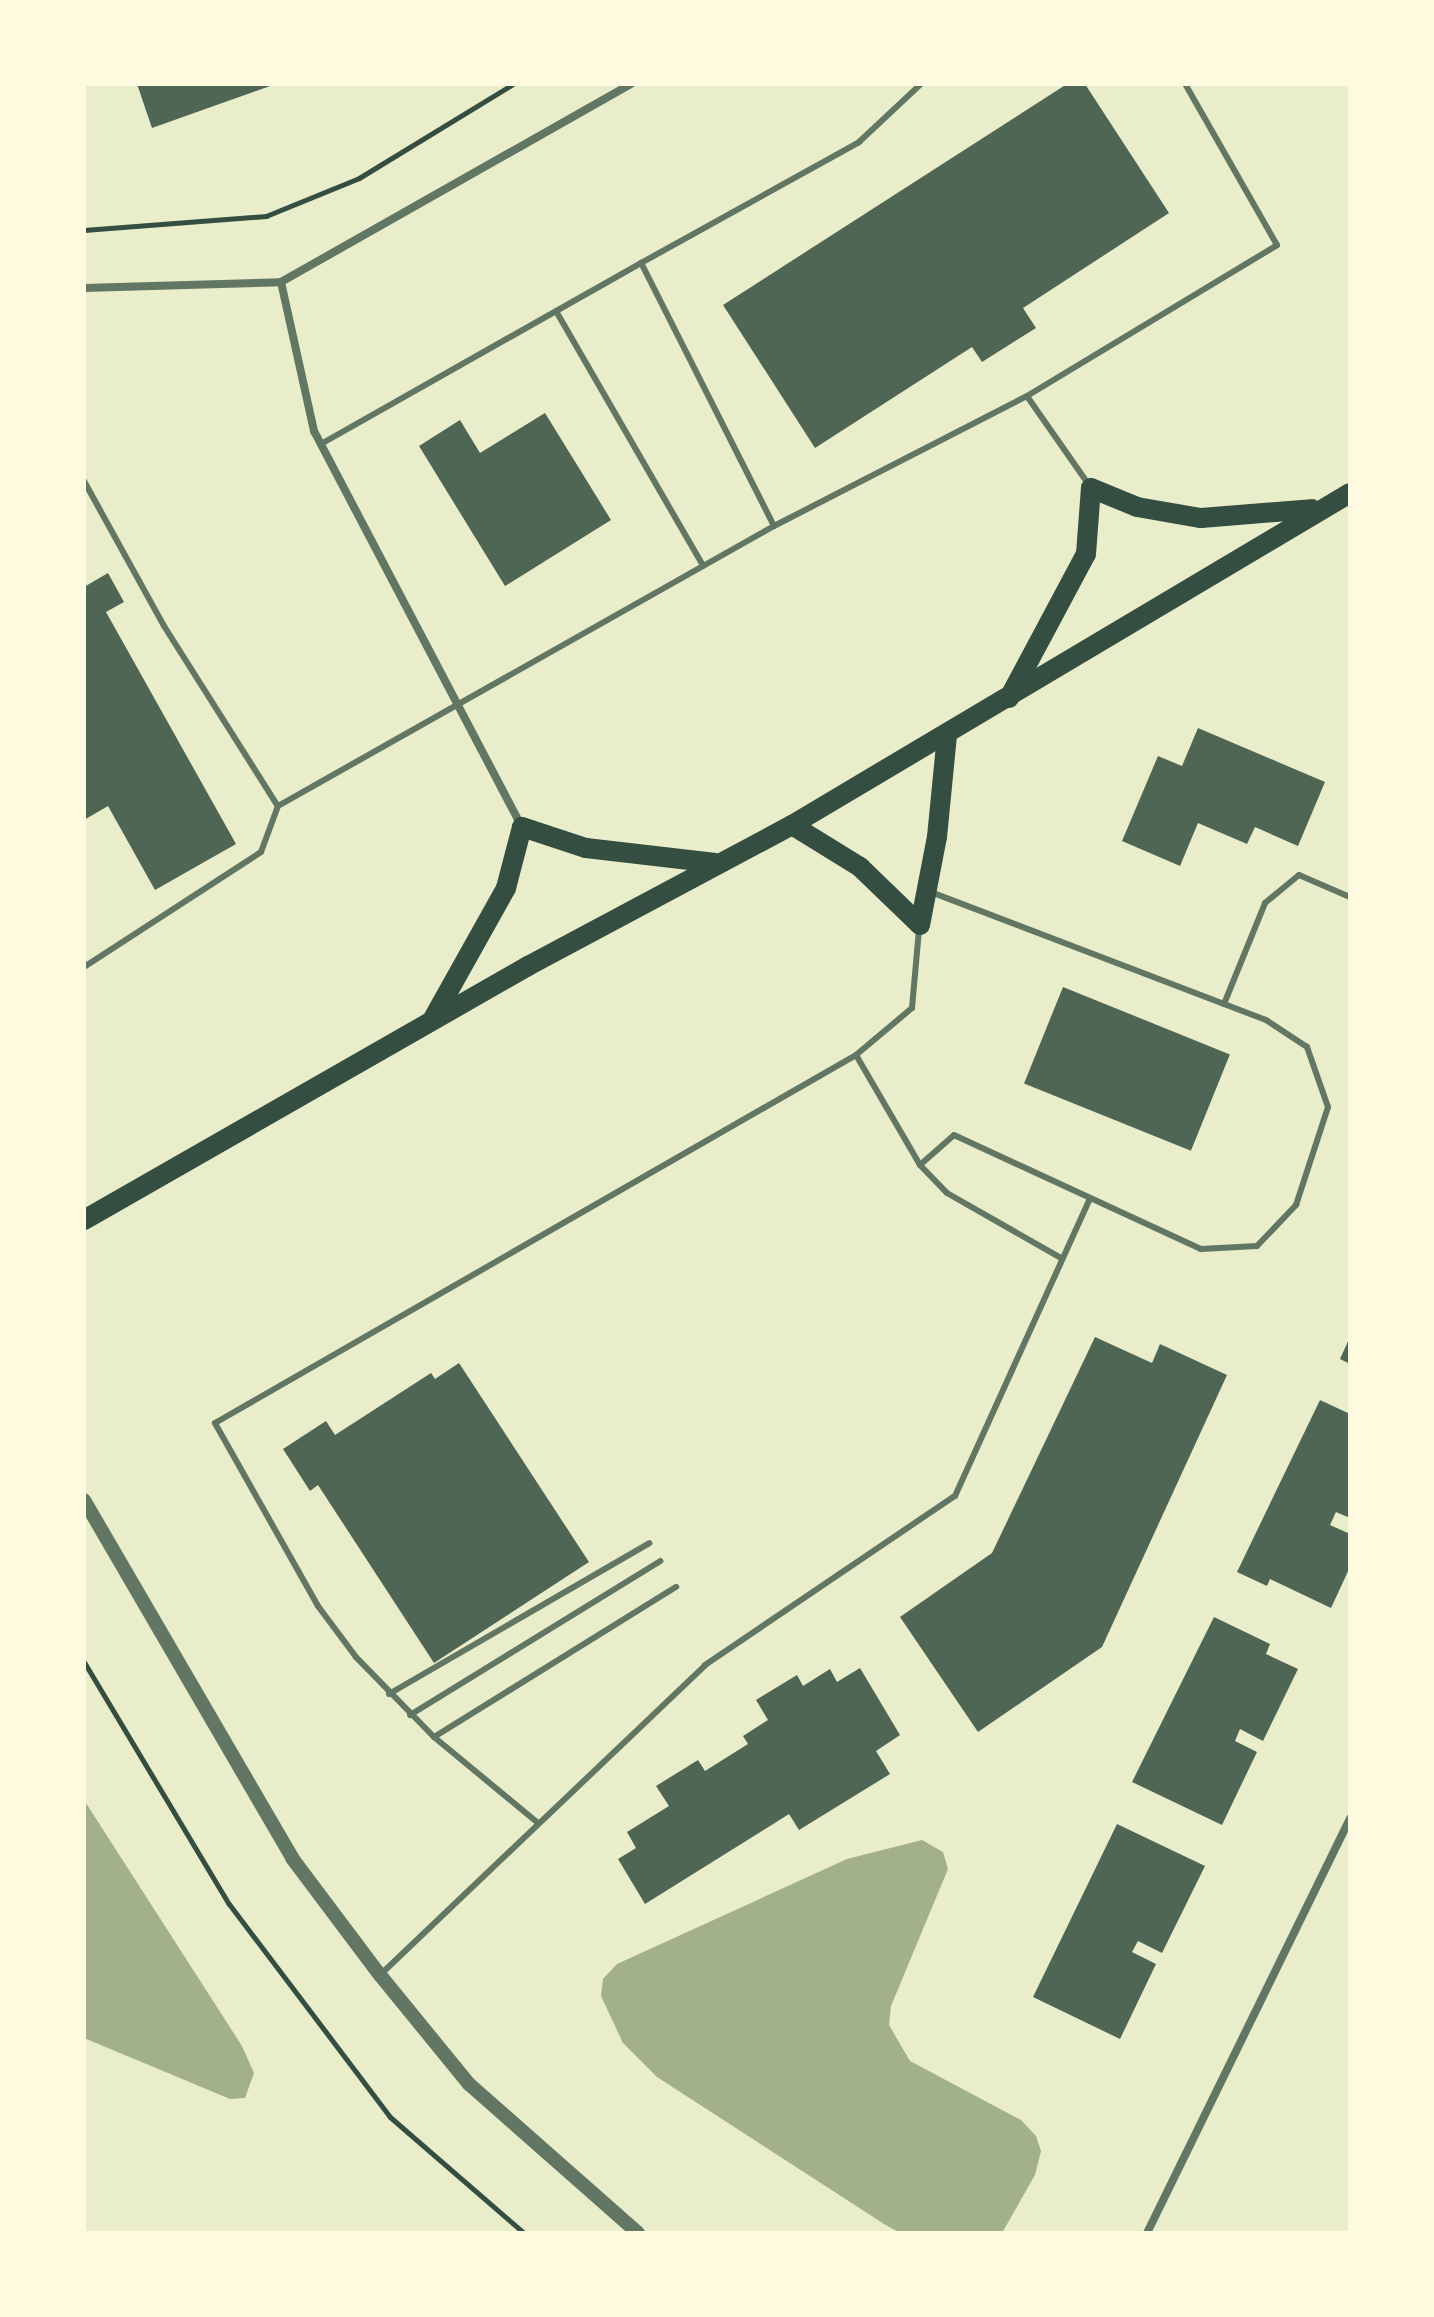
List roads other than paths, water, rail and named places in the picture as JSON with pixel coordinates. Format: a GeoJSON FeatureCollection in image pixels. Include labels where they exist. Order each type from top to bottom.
{"type":"FeatureCollection","features":[{"type":"Feature","properties":{"kind":"main road"},"geometry":{"type":"LineString","coordinates":[[1009,699],[1086,554],[1091,488],[1137,507],[1201,518],[1316,509]]}},
{"type":"Feature","properties":{"kind":"main road"},"geometry":{"type":"LineString","coordinates":[[84,1220],[715,863],[792,825],[1009,699],[1316,509],[1350,493]]}},
{"type":"Feature","properties":{"kind":"main road"},"geometry":{"type":"LineString","coordinates":[[920,925],[947,735]]}},
{"type":"Feature","properties":{"kind":"main road"},"geometry":{"type":"LineString","coordinates":[[792,825],[860,867],[920,925]]}},
{"type":"Feature","properties":{"kind":"main road"},"geometry":{"type":"LineString","coordinates":[[432,1021],[506,888],[522,827],[586,848],[715,863]]}},
{"type":"Feature","properties":{"kind":"street"},"geometry":{"type":"LineString","coordinates":[[84,288],[281,282],[631,84]]}},
{"type":"Feature","properties":{"kind":"street"},"geometry":{"type":"LineString","coordinates":[[281,282],[321,444],[522,827]]}},
{"type":"Feature","properties":{"kind":"street"},"geometry":{"type":"LineString","coordinates":[[84,1500],[292,1858],[380,1975],[469,2084],[638,2233]]}},
{"type":"Feature","properties":{"kind":"street"},"geometry":{"type":"LineString","coordinates":[[1147,2233],[1350,1818]]}},
{"type":"Feature","properties":{"kind":"lane"},"geometry":{"type":"LineString","coordinates":[[321,444],[859,142],[921,84]]}},
{"type":"Feature","properties":{"kind":"lane"},"geometry":{"type":"LineString","coordinates":[[84,967],[261,852],[278,806],[774,526],[1027,396],[1277,245],[1185,84]]}},
{"type":"Feature","properties":{"kind":"lane"},"geometry":{"type":"LineString","coordinates":[[641,263],[774,526]]}},
{"type":"Feature","properties":{"kind":"lane"},"geometry":{"type":"LineString","coordinates":[[556,311],[703,566]]}},
{"type":"Feature","properties":{"kind":"lane"},"geometry":{"type":"LineString","coordinates":[[1027,396],[1091,488]]}},
{"type":"Feature","properties":{"kind":"lane"},"geometry":{"type":"LineString","coordinates":[[84,481],[164,626],[278,806]]}},
{"type":"Feature","properties":{"kind":"lane"},"geometry":{"type":"LineString","coordinates":[[1224,1004],[1265,903],[1299,875],[1350,897]]}},
{"type":"Feature","properties":{"kind":"lane"},"geometry":{"type":"LineString","coordinates":[[920,1165],[954,1135],[1201,1249],[1257,1246],[1296,1205],[1328,1107],[1307,1047],[1266,1020],[927,890]]}},
{"type":"Feature","properties":{"kind":"lane"},"geometry":{"type":"LineString","coordinates":[[538,1823],[434,1737],[389,1694],[318,1606],[215,1423],[856,1055],[912,1008],[920,925]]}},
{"type":"Feature","properties":{"kind":"lane"},"geometry":{"type":"LineString","coordinates":[[856,1055],[920,1165],[982,1218],[1061,1258]]}},
{"type":"Feature","properties":{"kind":"lane"},"geometry":{"type":"LineString","coordinates":[[380,1975],[705,1665],[955,1496],[1090,1198]]}},
{"type":"Feature","properties":{"kind":"lane"},"geometry":{"type":"LineString","coordinates":[[389,1694],[649,1543]]}},
{"type":"Feature","properties":{"kind":"lane"},"geometry":{"type":"LineString","coordinates":[[410,1715],[660,1561]]}},
{"type":"Feature","properties":{"kind":"lane"},"geometry":{"type":"LineString","coordinates":[[434,1737],[676,1587]]}}]}
